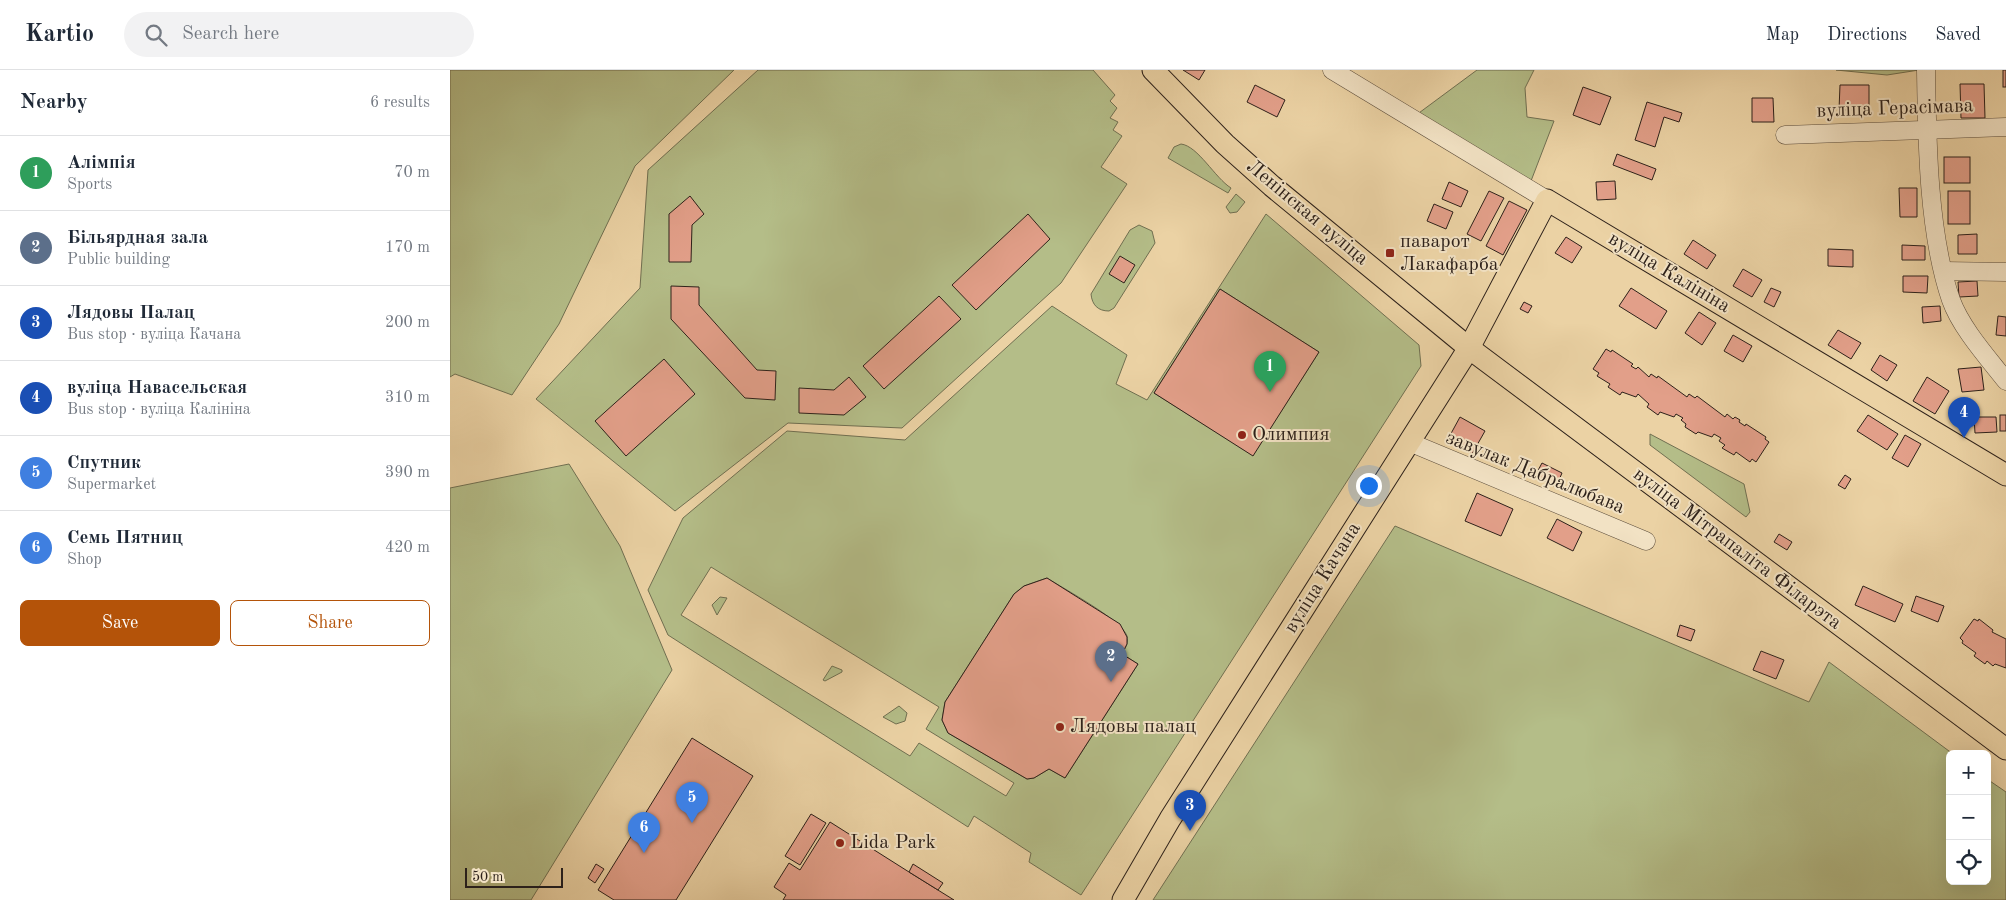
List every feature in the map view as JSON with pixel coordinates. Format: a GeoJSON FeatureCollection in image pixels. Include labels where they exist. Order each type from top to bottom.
{"type":"FeatureCollection","features":[{"type":"Feature","properties":{"kind":"main road","name":"Ленінская вуліца"},"geometry":{"type":"LineString","coordinates":[[1153,70],[1225,144],[1272,186],[1469,348]]}},
{"type":"Feature","properties":{"kind":"main road","name":"вуліца Качана"},"geometry":{"type":"LineString","coordinates":[[1123,900],[1170,819],[1469,348],[1547,200]]}},
{"type":"Feature","properties":{"kind":"main road","name":"вуліца Калініна"},"geometry":{"type":"LineString","coordinates":[[1547,200],[2006,475]]}},
{"type":"Feature","properties":{"kind":"main road","name":"вуліца Мітрапаліта Філарэта"},"geometry":{"type":"LineString","coordinates":[[1469,348],[2006,750]]}},
{"type":"Feature","properties":{"kind":"street","name":"вуліца Калініна"},"geometry":{"type":"LineString","coordinates":[[1332,70],[1547,200]]}},
{"type":"Feature","properties":{"kind":"street"},"geometry":{"type":"LineString","coordinates":[[1926,70],[1926,128],[1937,239],[1951,301],[1973,338],[2006,381]]}},
{"type":"Feature","properties":{"kind":"street","name":"вуліца Герасімава"},"geometry":{"type":"LineString","coordinates":[[1785,135],[1926,128],[2006,127]]}},
{"type":"Feature","properties":{"kind":"street"},"geometry":{"type":"LineString","coordinates":[[1944,271],[2006,272]]}},
{"type":"Feature","properties":{"kind":"street","name":"завулак Дабралюбава"},"geometry":{"type":"LineString","coordinates":[[1409,442],[1646,541]]}},
{"type":"Feature","properties":{"kind":"green space"},"geometry":{"type":"Polygon","coordinates":[[[450,70],[734,70],[635,166],[559,324],[512,395],[455,374],[450,377],[450,70]]]}},
{"type":"Feature","properties":{"kind":"green space"},"geometry":{"type":"Polygon","coordinates":[[[758,70],[1093,70],[1115,95],[1110,101],[1117,108],[1110,118],[1118,122],[1113,130],[1122,136],[1101,167],[1127,184],[1061,283],[902,428],[788,423],[675,511],[536,399],[640,288],[648,170],[758,70]]]}},
{"type":"Feature","properties":{"kind":"green space"},"geometry":{"type":"Polygon","coordinates":[[[1477,70],[1534,70],[1525,88],[1527,117],[1554,121],[1526,194],[1404,124],[1477,70]]]}},
{"type":"Feature","properties":{"kind":"green space"},"geometry":{"type":"Polygon","coordinates":[[[1836,70],[1919,70],[1887,75],[1836,70]]]}},
{"type":"Feature","properties":{"kind":"green space"},"geometry":{"type":"Polygon","coordinates":[[[1181,144],[1194,150],[1231,188],[1228,193],[1168,158],[1174,147],[1181,144]]]}},
{"type":"Feature","properties":{"kind":"green space"},"geometry":{"type":"Polygon","coordinates":[[[1236,194],[1245,202],[1237,212],[1230,213],[1226,207],[1236,194]]]}},
{"type":"Feature","properties":{"kind":"green space"},"geometry":{"type":"Polygon","coordinates":[[[1266,214],[1419,345],[1421,366],[1081,895],[1029,862],[1031,853],[974,816],[968,827],[668,635],[648,590],[683,518],[787,431],[905,440],[1052,306],[1127,355],[1116,384],[1147,400],[1266,214]],[[1220,289],[1154,393],[1253,455],[1319,352],[1220,289]],[[711,567],[681,615],[910,756],[919,743],[1006,796],[1014,783],[926,729],[939,707],[711,567]],[[1047,578],[1024,586],[1014,594],[945,702],[942,720],[948,733],[1027,779],[1034,778],[1049,769],[1065,778],[1138,664],[1122,654],[1127,643],[1127,636],[1123,629],[1104,614],[1047,578]]]}},
{"type":"Feature","properties":{"kind":"green space"},"geometry":{"type":"Polygon","coordinates":[[[1139,225],[1152,231],[1155,243],[1114,308],[1109,311],[1099,309],[1094,304],[1091,294],[1130,230],[1139,225]]]}},
{"type":"Feature","properties":{"kind":"green space"},"geometry":{"type":"Polygon","coordinates":[[[1650,434],[1744,484],[1750,512],[1746,517],[1650,445],[1650,434]]]}},
{"type":"Feature","properties":{"kind":"green space"},"geometry":{"type":"Polygon","coordinates":[[[569,464],[620,546],[672,670],[531,900],[450,900],[450,488],[569,464]]]}},
{"type":"Feature","properties":{"kind":"green space"},"geometry":{"type":"Polygon","coordinates":[[[1395,526],[1809,702],[1829,662],[1948,750],[1946,750],[1946,885],[1991,885],[1991,782],[2006,792],[2006,900],[1153,900],[1395,526]]]}},
{"type":"Feature","properties":{"kind":"green space"},"geometry":{"type":"Polygon","coordinates":[[[720,597],[727,598],[717,615],[712,605],[720,597]]]}},
{"type":"Feature","properties":{"kind":"green space"},"geometry":{"type":"Polygon","coordinates":[[[832,666],[842,670],[842,672],[825,681],[823,680],[832,666]]]}},
{"type":"Feature","properties":{"kind":"green space"},"geometry":{"type":"Polygon","coordinates":[[[899,706],[907,713],[905,721],[896,724],[883,717],[899,706]]]}},
{"type":"Feature","properties":{"kind":"building"},"geometry":{"type":"Polygon","coordinates":[[[1183,70],[1205,70],[1199,80],[1183,70]]]}},
{"type":"Feature","properties":{"kind":"building"},"geometry":{"type":"Polygon","coordinates":[[[2003,70],[2006,70],[2006,87],[2003,87],[2003,70]]]}},
{"type":"Feature","properties":{"kind":"building"},"geometry":{"type":"Polygon","coordinates":[[[1960,84],[1984,84],[1985,118],[1961,118],[1960,84]]]}},
{"type":"Feature","properties":{"kind":"building"},"geometry":{"type":"Polygon","coordinates":[[[1255,85],[1285,100],[1277,117],[1247,102],[1255,85]]]}},
{"type":"Feature","properties":{"kind":"building"},"geometry":{"type":"Polygon","coordinates":[[[1840,85],[1869,85],[1869,110],[1839,110],[1840,85]]]}},
{"type":"Feature","properties":{"kind":"building"},"geometry":{"type":"Polygon","coordinates":[[[1583,87],[1611,97],[1600,125],[1573,115],[1583,87]]]}},
{"type":"Feature","properties":{"kind":"building"},"geometry":{"type":"Polygon","coordinates":[[[1752,98],[1773,98],[1774,122],[1752,122],[1752,98]]]}},
{"type":"Feature","properties":{"kind":"building"},"geometry":{"type":"Polygon","coordinates":[[[1647,102],[1682,113],[1679,122],[1664,117],[1655,147],[1635,140],[1647,102]]]}},
{"type":"Feature","properties":{"kind":"building"},"geometry":{"type":"Polygon","coordinates":[[[1617,154],[1656,169],[1652,180],[1613,165],[1617,154]]]}},
{"type":"Feature","properties":{"kind":"building"},"geometry":{"type":"Polygon","coordinates":[[[1944,157],[1970,157],[1970,183],[1944,183],[1944,157]]]}},
{"type":"Feature","properties":{"kind":"building"},"geometry":{"type":"Polygon","coordinates":[[[1615,181],[1616,199],[1597,200],[1596,182],[1615,181]]]}},
{"type":"Feature","properties":{"kind":"building"},"geometry":{"type":"Polygon","coordinates":[[[1449,182],[1468,191],[1461,207],[1442,199],[1449,182]]]}},
{"type":"Feature","properties":{"kind":"building"},"geometry":{"type":"Polygon","coordinates":[[[1899,188],[1917,188],[1917,217],[1900,217],[1899,188]]]}},
{"type":"Feature","properties":{"kind":"building"},"geometry":{"type":"Polygon","coordinates":[[[1489,191],[1504,198],[1481,241],[1467,234],[1489,191]]]}},
{"type":"Feature","properties":{"kind":"building"},"geometry":{"type":"Polygon","coordinates":[[[1948,191],[1970,191],[1970,224],[1948,224],[1948,191]]]}},
{"type":"Feature","properties":{"kind":"building"},"geometry":{"type":"Polygon","coordinates":[[[690,196],[704,214],[692,225],[691,262],[669,262],[669,214],[690,196]]]}},
{"type":"Feature","properties":{"kind":"building"},"geometry":{"type":"Polygon","coordinates":[[[1509,201],[1527,210],[1503,255],[1486,246],[1509,201]]]}},
{"type":"Feature","properties":{"kind":"building"},"geometry":{"type":"Polygon","coordinates":[[[1434,204],[1453,212],[1446,229],[1427,221],[1434,204]]]}},
{"type":"Feature","properties":{"kind":"building"},"geometry":{"type":"Polygon","coordinates":[[[1028,214],[1050,239],[976,310],[952,285],[1028,214]]]}},
{"type":"Feature","properties":{"kind":"building"},"geometry":{"type":"Polygon","coordinates":[[[1977,234],[1977,254],[1958,254],[1958,235],[1977,234]]]}},
{"type":"Feature","properties":{"kind":"building"},"geometry":{"type":"Polygon","coordinates":[[[1566,237],[1582,247],[1572,263],[1555,253],[1566,237]]]}},
{"type":"Feature","properties":{"kind":"building"},"geometry":{"type":"Polygon","coordinates":[[[1693,240],[1716,255],[1707,269],[1684,254],[1693,240]]]}},
{"type":"Feature","properties":{"kind":"building"},"geometry":{"type":"Polygon","coordinates":[[[1902,245],[1925,246],[1925,260],[1902,260],[1902,245]]]}},
{"type":"Feature","properties":{"kind":"building"},"geometry":{"type":"Polygon","coordinates":[[[1828,249],[1853,250],[1853,267],[1828,266],[1828,249]]]}},
{"type":"Feature","properties":{"kind":"building"},"geometry":{"type":"Polygon","coordinates":[[[1120,256],[1135,265],[1124,283],[1109,274],[1120,256]]]}},
{"type":"Feature","properties":{"kind":"building"},"geometry":{"type":"Polygon","coordinates":[[[1743,269],[1762,280],[1752,297],[1733,286],[1743,269]]]}},
{"type":"Feature","properties":{"kind":"building"},"geometry":{"type":"Polygon","coordinates":[[[1903,276],[1928,276],[1927,293],[1903,292],[1903,276]]]}},
{"type":"Feature","properties":{"kind":"building"},"geometry":{"type":"Polygon","coordinates":[[[1977,281],[1978,296],[1959,297],[1958,282],[1977,281]]]}},
{"type":"Feature","properties":{"kind":"building"},"geometry":{"type":"Polygon","coordinates":[[[671,286],[699,287],[699,305],[757,370],[776,371],[775,400],[745,398],[671,319],[671,286]]]}},
{"type":"Feature","properties":{"kind":"building"},"geometry":{"type":"Polygon","coordinates":[[[1631,288],[1667,311],[1656,329],[1619,306],[1631,288]]]}},
{"type":"Feature","properties":{"kind":"building"},"geometry":{"type":"Polygon","coordinates":[[[1771,288],[1781,292],[1774,307],[1764,302],[1771,288]]]}},
{"type":"Feature","properties":{"kind":"building"},"geometry":{"type":"Polygon","coordinates":[[[1220,289],[1319,352],[1253,456],[1154,393],[1220,289]]]}},
{"type":"Feature","properties":{"kind":"building"},"geometry":{"type":"Polygon","coordinates":[[[939,296],[961,319],[884,389],[863,366],[939,296]]]}},
{"type":"Feature","properties":{"kind":"building"},"geometry":{"type":"Polygon","coordinates":[[[1524,302],[1532,306],[1528,313],[1520,309],[1524,302]]]}},
{"type":"Feature","properties":{"kind":"building"},"geometry":{"type":"Polygon","coordinates":[[[1940,306],[1941,321],[1923,323],[1922,307],[1940,306]]]}},
{"type":"Feature","properties":{"kind":"building"},"geometry":{"type":"Polygon","coordinates":[[[1699,312],[1716,323],[1702,345],[1685,333],[1699,312]]]}},
{"type":"Feature","properties":{"kind":"building"},"geometry":{"type":"Polygon","coordinates":[[[1998,316],[2006,317],[2006,336],[1996,335],[1998,316]]]}},
{"type":"Feature","properties":{"kind":"building"},"geometry":{"type":"Polygon","coordinates":[[[1838,330],[1861,343],[1851,359],[1828,345],[1838,330]]]}},
{"type":"Feature","properties":{"kind":"building"},"geometry":{"type":"Polygon","coordinates":[[[1733,335],[1752,346],[1743,362],[1724,351],[1733,335]]]}},
{"type":"Feature","properties":{"kind":"building"},"geometry":{"type":"Polygon","coordinates":[[[1606,349],[1611,352],[1612,350],[1633,364],[1631,366],[1636,369],[1638,367],[1649,377],[1651,374],[1657,378],[1658,376],[1687,397],[1689,394],[1695,398],[1697,396],[1725,417],[1727,414],[1733,419],[1735,417],[1745,426],[1746,424],[1766,437],[1765,439],[1769,442],[1756,462],[1752,459],[1750,462],[1736,452],[1734,455],[1722,448],[1725,445],[1719,441],[1721,438],[1714,434],[1712,437],[1698,432],[1696,434],[1685,427],[1686,424],[1681,420],[1683,418],[1676,414],[1674,417],[1660,412],[1658,415],[1647,407],[1649,404],[1638,394],[1636,397],[1622,392],[1620,395],[1608,387],[1610,384],[1597,376],[1599,373],[1593,369],[1606,349]]]}},
{"type":"Feature","properties":{"kind":"building"},"geometry":{"type":"Polygon","coordinates":[[[1880,355],[1897,365],[1887,381],[1871,370],[1880,355]]]}},
{"type":"Feature","properties":{"kind":"building"},"geometry":{"type":"Polygon","coordinates":[[[664,359],[695,394],[626,456],[595,421],[664,359]]]}},
{"type":"Feature","properties":{"kind":"building"},"geometry":{"type":"Polygon","coordinates":[[[1981,367],[1984,390],[1962,392],[1958,369],[1981,367]]]}},
{"type":"Feature","properties":{"kind":"building"},"geometry":{"type":"Polygon","coordinates":[[[849,377],[866,397],[844,415],[799,413],[799,388],[834,390],[849,377]]]}},
{"type":"Feature","properties":{"kind":"building"},"geometry":{"type":"Polygon","coordinates":[[[1927,377],[1949,391],[1935,414],[1913,401],[1927,377]]]}},
{"type":"Feature","properties":{"kind":"building"},"geometry":{"type":"Polygon","coordinates":[[[1868,415],[1898,434],[1887,450],[1857,431],[1868,415]]]}},
{"type":"Feature","properties":{"kind":"building"},"geometry":{"type":"Polygon","coordinates":[[[2000,415],[2006,415],[2006,431],[2000,431],[2000,415]]]}},
{"type":"Feature","properties":{"kind":"building"},"geometry":{"type":"Polygon","coordinates":[[[1460,417],[1485,431],[1472,454],[1448,439],[1460,417]]]}},
{"type":"Feature","properties":{"kind":"building"},"geometry":{"type":"Polygon","coordinates":[[[1974,417],[1996,417],[1997,432],[1975,433],[1974,417]]]}},
{"type":"Feature","properties":{"kind":"building"},"geometry":{"type":"Polygon","coordinates":[[[1905,435],[1921,444],[1908,467],[1892,458],[1905,435]]]}},
{"type":"Feature","properties":{"kind":"building"},"geometry":{"type":"Polygon","coordinates":[[[1542,463],[1562,473],[1556,487],[1535,476],[1542,463]]]}},
{"type":"Feature","properties":{"kind":"building"},"geometry":{"type":"Polygon","coordinates":[[[1845,475],[1851,479],[1845,489],[1838,485],[1845,475]]]}},
{"type":"Feature","properties":{"kind":"building"},"geometry":{"type":"Polygon","coordinates":[[[1477,493],[1513,509],[1501,536],[1465,521],[1477,493]]]}},
{"type":"Feature","properties":{"kind":"building"},"geometry":{"type":"Polygon","coordinates":[[[1557,519],[1582,532],[1573,551],[1547,538],[1557,519]]]}},
{"type":"Feature","properties":{"kind":"building"},"geometry":{"type":"Polygon","coordinates":[[[1779,534],[1792,542],[1787,550],[1774,542],[1779,534]]]}},
{"type":"Feature","properties":{"kind":"building"},"geometry":{"type":"Polygon","coordinates":[[[1047,578],[1120,624],[1127,637],[1127,644],[1122,654],[1138,664],[1065,778],[1049,769],[1034,778],[1027,779],[948,733],[942,720],[945,702],[1014,594],[1024,586],[1047,578]]]}},
{"type":"Feature","properties":{"kind":"building"},"geometry":{"type":"Polygon","coordinates":[[[1863,586],[1903,604],[1895,622],[1855,605],[1863,586]]]}},
{"type":"Feature","properties":{"kind":"building"},"geometry":{"type":"Polygon","coordinates":[[[1916,596],[1944,606],[1938,622],[1911,611],[1916,596]]]}},
{"type":"Feature","properties":{"kind":"building"},"geometry":{"type":"Polygon","coordinates":[[[1974,619],[1978,621],[1979,619],[1993,630],[1992,632],[2006,639],[2006,668],[1995,664],[1993,666],[1987,661],[1985,664],[1974,656],[1976,653],[1962,643],[1963,641],[1960,638],[1974,619]]]}},
{"type":"Feature","properties":{"kind":"building"},"geometry":{"type":"Polygon","coordinates":[[[1680,625],[1695,630],[1691,641],[1677,636],[1680,625]]]}},
{"type":"Feature","properties":{"kind":"building"},"geometry":{"type":"Polygon","coordinates":[[[1761,651],[1784,660],[1776,679],[1753,670],[1761,651]]]}},
{"type":"Feature","properties":{"kind":"building"},"geometry":{"type":"Polygon","coordinates":[[[692,738],[753,776],[676,900],[614,900],[598,890],[692,738]]]}},
{"type":"Feature","properties":{"kind":"building"},"geometry":{"type":"Polygon","coordinates":[[[811,814],[826,823],[800,865],[785,856],[811,814]]]}},
{"type":"Feature","properties":{"kind":"building","name":"Lida Park"},"geometry":{"type":"Polygon","coordinates":[[[830,822],[954,900],[783,900],[786,895],[774,887],[789,863],[800,870],[830,822]]]}},
{"type":"Feature","properties":{"kind":"building"},"geometry":{"type":"Polygon","coordinates":[[[596,864],[604,869],[595,883],[588,878],[596,864]]]}},
{"type":"Feature","properties":{"kind":"building"},"geometry":{"type":"Polygon","coordinates":[[[913,864],[943,883],[938,890],[909,872],[913,864]]]}},
{"type":"Feature","properties":{"kind":"place","name":"паварот Лакафарба"},"geometry":{"type":"Point","coordinates":[1390,253]}},
{"type":"Feature","properties":{"kind":"place","name":"Алімпія"},"geometry":{"type":"Point","coordinates":[1270,392]}},
{"type":"Feature","properties":{"kind":"place","name":"Олимпия"},"geometry":{"type":"Point","coordinates":[1242,435]}},
{"type":"Feature","properties":{"kind":"place","name":"вуліца Навасельская"},"geometry":{"type":"Point","coordinates":[1964,438]}},
{"type":"Feature","properties":{"kind":"place","name":"Більярдная зала"},"geometry":{"type":"Point","coordinates":[1111,682]}},
{"type":"Feature","properties":{"kind":"place","name":"Лядовы палац"},"geometry":{"type":"Point","coordinates":[1060,727]}},
{"type":"Feature","properties":{"kind":"place","name":"Спутник"},"geometry":{"type":"Point","coordinates":[692,823]}},
{"type":"Feature","properties":{"kind":"place","name":"Лядовы Палац"},"geometry":{"type":"Point","coordinates":[1190,831]}},
{"type":"Feature","properties":{"kind":"place","name":"Lida Park"},"geometry":{"type":"Point","coordinates":[840,843]}},
{"type":"Feature","properties":{"kind":"place","name":"Семь Пятниц"},"geometry":{"type":"Point","coordinates":[644,853]}}]}
